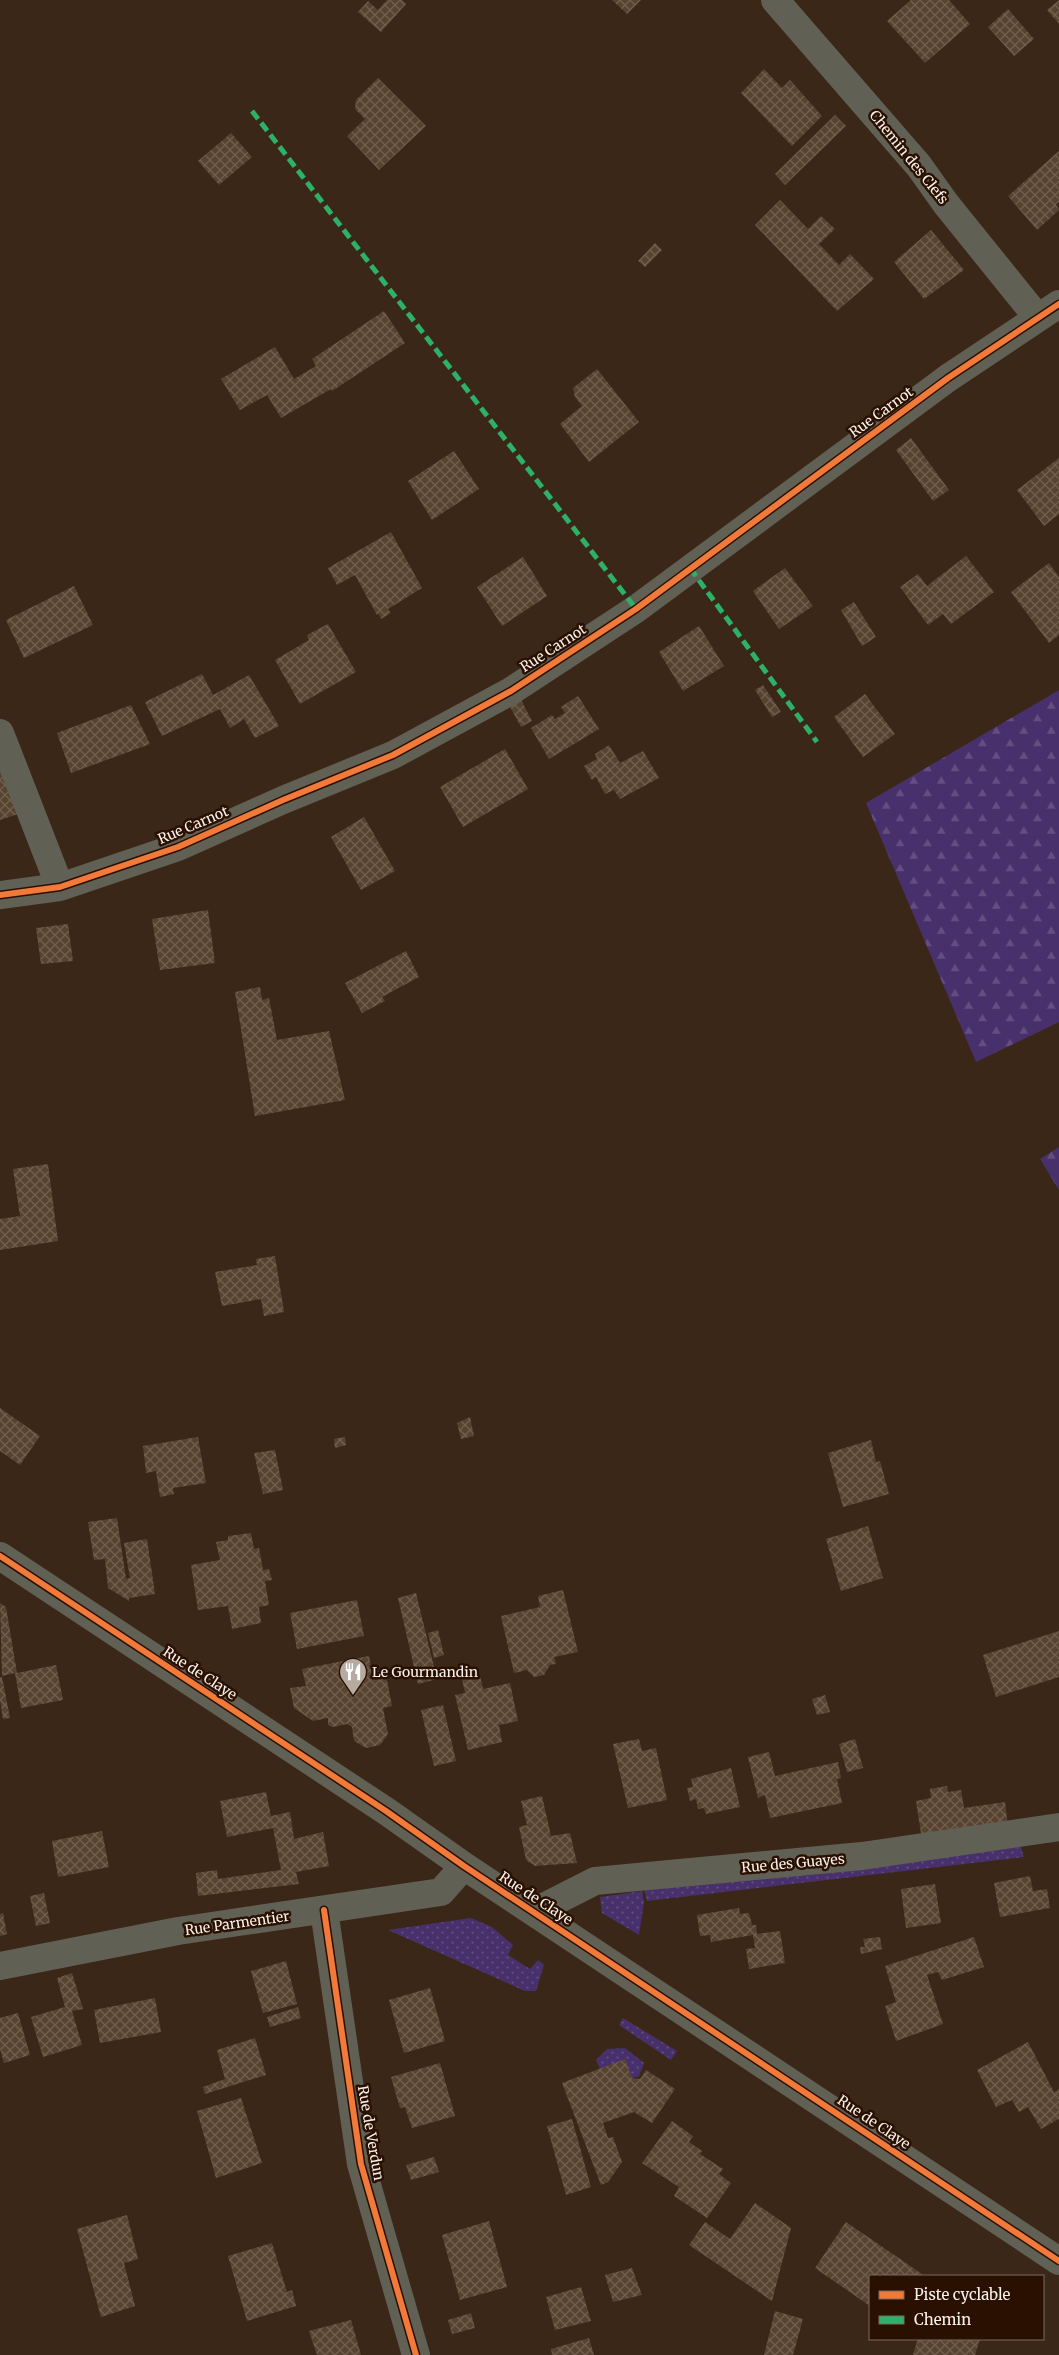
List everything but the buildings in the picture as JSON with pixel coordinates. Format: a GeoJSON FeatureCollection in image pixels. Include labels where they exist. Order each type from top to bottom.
{"type":"FeatureCollection","features":[{"type":"Feature","properties":{"kind":"street","name":"Chemin des Clefs"},"geometry":{"type":"LineString","coordinates":[[775,0],[919,166],[946,204],[1048,311]]}},
{"type":"Feature","properties":{"kind":"street","name":"Rue Carnot"},"geometry":{"type":"LineString","coordinates":[[0,895],[60,887],[178,847],[282,800],[393,756],[511,690],[636,609],[948,378],[1048,311]]}},
{"type":"Feature","properties":{"kind":"street"},"geometry":{"type":"LineString","coordinates":[[0,733],[60,887]]}},
{"type":"Feature","properties":{"kind":"street","name":"Rue de Claye"},"geometry":{"type":"LineString","coordinates":[[0,1556],[378,1805],[464,1866],[1059,2261]]}},
{"type":"Feature","properties":{"kind":"street","name":"Rue des Guayes"},"geometry":{"type":"LineString","coordinates":[[534,1912],[595,1881],[862,1856],[1059,1827]]}},
{"type":"Feature","properties":{"kind":"street","name":"Rue Parmentier"},"geometry":{"type":"LineString","coordinates":[[0,1966],[178,1931],[441,1892],[464,1866]]}},
{"type":"Feature","properties":{"kind":"street","name":"Rue de Verdun"},"geometry":{"type":"LineString","coordinates":[[324,1910],[362,2164],[416,2355]]}},
{"type":"Feature","properties":{"kind":"green space"},"geometry":{"type":"Polygon","coordinates":[[[1059,690],[1059,1022],[976,1062],[866,803],[1059,690]]]}},
{"type":"Feature","properties":{"kind":"green space"},"geometry":{"type":"Polygon","coordinates":[[[1059,1147],[1059,1190],[1040,1159],[1059,1147]]]}},
{"type":"Feature","properties":{"kind":"green space"},"geometry":{"type":"Polygon","coordinates":[[[1021,1847],[1024,1857],[647,1901],[644,1889],[867,1866],[1021,1847]]]}},
{"type":"Feature","properties":{"kind":"green space"},"geometry":{"type":"Polygon","coordinates":[[[642,1891],[644,1902],[639,1935],[602,1913],[600,1897],[642,1891]]]}},
{"type":"Feature","properties":{"kind":"green space"},"geometry":{"type":"Polygon","coordinates":[[[471,1918],[492,1927],[513,1945],[508,1955],[530,1969],[538,1960],[544,1965],[536,1991],[525,1991],[388,1930],[471,1918]]]}},
{"type":"Feature","properties":{"kind":"green space"},"geometry":{"type":"Polygon","coordinates":[[[623,2018],[677,2051],[671,2060],[619,2025],[623,2018]]]}},
{"type":"Feature","properties":{"kind":"green space"},"geometry":{"type":"Polygon","coordinates":[[[625,2048],[644,2063],[639,2076],[632,2078],[600,2069],[596,2060],[607,2049],[625,2048]]]}},
{"type":"Feature","properties":{"kind":"marked path"},"geometry":{"type":"LineString","coordinates":[[252,111],[636,609]]}},
{"type":"Feature","properties":{"kind":"marked path"},"geometry":{"type":"LineString","coordinates":[[690,568],[817,742]]}},
{"type":"Feature","properties":{"kind":"cycle path"},"geometry":{"type":"LineString","coordinates":[[0,895],[60,887],[178,847],[283,800],[393,755],[511,691],[636,609],[948,378],[1059,304]]}},
{"type":"Feature","properties":{"kind":"cycle path"},"geometry":{"type":"LineString","coordinates":[[0,1556],[386,1811],[464,1866],[1059,2261]]}},
{"type":"Feature","properties":{"kind":"cycle path"},"geometry":{"type":"LineString","coordinates":[[324,1910],[361,2164],[416,2355]]}},
{"type":"Feature","properties":{"kind":"place","name":"Le Gourmandin"},"geometry":{"type":"Point","coordinates":[353,1696]}}]}
